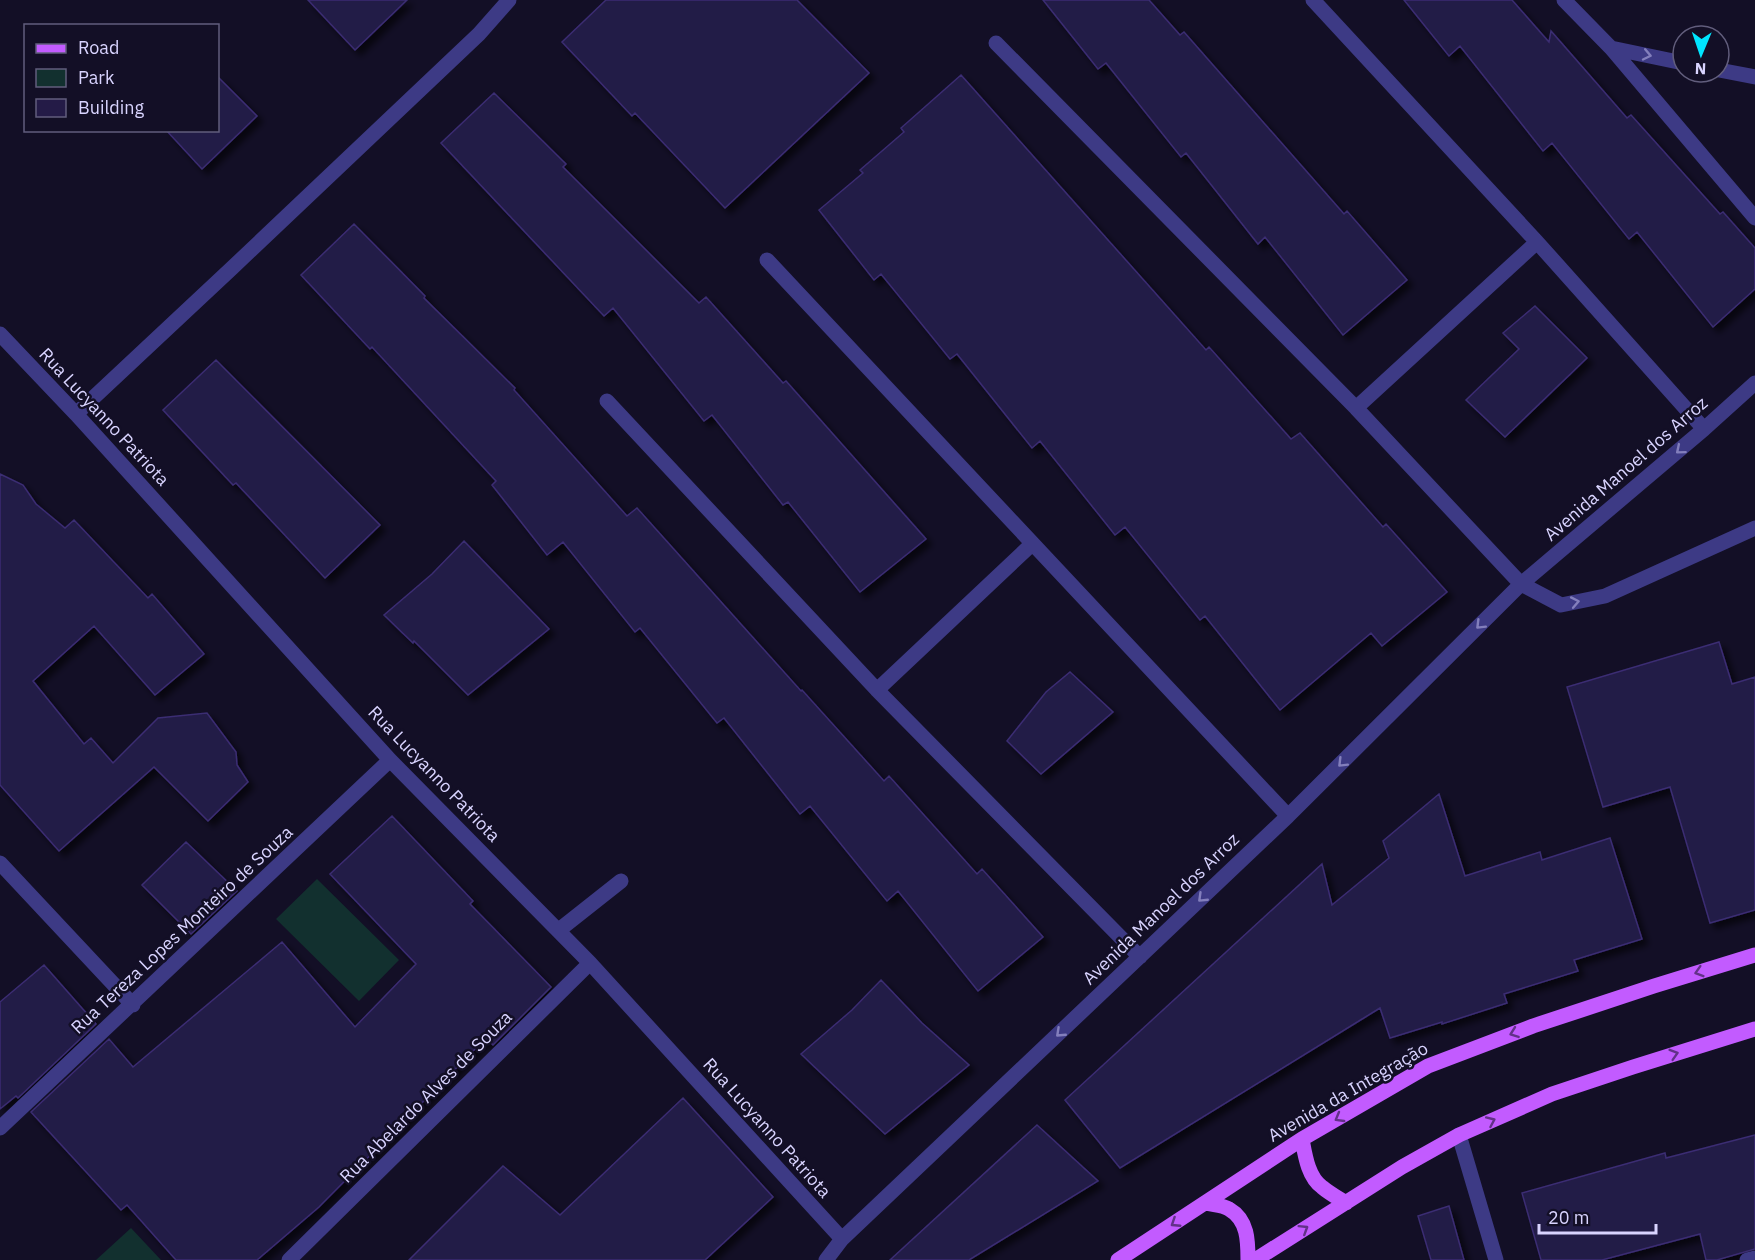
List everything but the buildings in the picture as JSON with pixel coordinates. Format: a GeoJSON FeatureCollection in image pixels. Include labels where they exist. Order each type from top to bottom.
{"type":"FeatureCollection","features":[{"type":"Feature","properties":{"kind":"main road","name":"Avenida da Integração"},"geometry":{"type":"LineString","coordinates":[[1118,1260],[1302,1139],[1428,1066],[1533,1026],[1755,955]]}},
{"type":"Feature","properties":{"kind":"main road"},"geometry":{"type":"LineString","coordinates":[[1255,1260],[1402,1167],[1459,1135],[1552,1094],[1633,1066],[1755,1029]]}},
{"type":"Feature","properties":{"kind":"main road"},"geometry":{"type":"LineString","coordinates":[[1302,1139],[1306,1160],[1319,1186],[1346,1203]]}},
{"type":"Feature","properties":{"kind":"main road"},"geometry":{"type":"LineString","coordinates":[[1206,1203],[1228,1208],[1239,1218],[1246,1229],[1248,1260]]}},
{"type":"Feature","properties":{"kind":"street"},"geometry":{"type":"LineString","coordinates":[[76,414],[471,42],[509,0]]}},
{"type":"Feature","properties":{"kind":"street"},"geometry":{"type":"LineString","coordinates":[[1313,0],[1537,242],[1704,429]]}},
{"type":"Feature","properties":{"kind":"street"},"geometry":{"type":"LineString","coordinates":[[1564,0],[1611,48],[1755,218]]}},
{"type":"Feature","properties":{"kind":"street"},"geometry":{"type":"LineString","coordinates":[[996,43],[1356,408],[1521,584],[1561,605],[1605,596],[1755,528]]}},
{"type":"Feature","properties":{"kind":"street"},"geometry":{"type":"LineString","coordinates":[[1611,48],[1671,60]]}},
{"type":"Feature","properties":{"kind":"street"},"geometry":{"type":"LineString","coordinates":[[1731,72],[1755,77]]}},
{"type":"Feature","properties":{"kind":"street"},"geometry":{"type":"LineString","coordinates":[[1356,408],[1537,242]]}},
{"type":"Feature","properties":{"kind":"street"},"geometry":{"type":"LineString","coordinates":[[767,260],[1288,816]]}},
{"type":"Feature","properties":{"kind":"street","name":"Rua Lucyanno Patriota"},"geometry":{"type":"LineString","coordinates":[[0,334],[76,414],[390,760],[559,930],[842,1239]]}},
{"type":"Feature","properties":{"kind":"street","name":"Avenida Manoel dos Arroz"},"geometry":{"type":"LineString","coordinates":[[826,1260],[842,1239],[1288,816],[1521,584],[1755,383]]}},
{"type":"Feature","properties":{"kind":"street"},"geometry":{"type":"LineString","coordinates":[[607,401],[877,690],[1140,957]]}},
{"type":"Feature","properties":{"kind":"street"},"geometry":{"type":"LineString","coordinates":[[877,690],[1032,544]]}},
{"type":"Feature","properties":{"kind":"street","name":"Rua Tereza Lopes Monteiro de Souza"},"geometry":{"type":"LineString","coordinates":[[0,1128],[133,1005],[390,760]]}},
{"type":"Feature","properties":{"kind":"street"},"geometry":{"type":"LineString","coordinates":[[0,863],[133,1005]]}},
{"type":"Feature","properties":{"kind":"street"},"geometry":{"type":"LineString","coordinates":[[559,930],[621,881]]}},
{"type":"Feature","properties":{"kind":"street","name":"Rua Abelardo Alves de Souza"},"geometry":{"type":"LineString","coordinates":[[289,1260],[590,963]]}},
{"type":"Feature","properties":{"kind":"street"},"geometry":{"type":"LineString","coordinates":[[1459,1135],[1496,1260]]}},
{"type":"Feature","properties":{"kind":"street"},"geometry":{"type":"LineString","coordinates":[[1747,1260],[1755,1258]]}},
{"type":"Feature","properties":{"kind":"green space"},"geometry":{"type":"Polygon","coordinates":[[[317,879],[399,960],[359,1001],[276,919],[317,879]]]}},
{"type":"Feature","properties":{"kind":"green space"},"geometry":{"type":"Polygon","coordinates":[[[131,1228],[161,1260],[96,1260],[131,1228]]]}}]}
